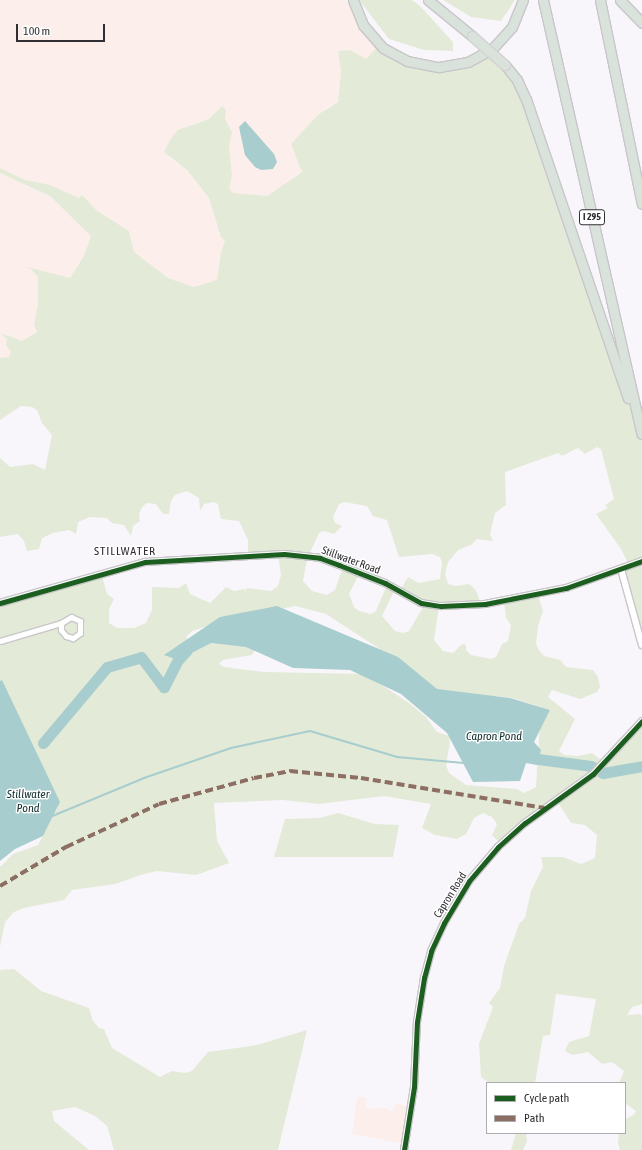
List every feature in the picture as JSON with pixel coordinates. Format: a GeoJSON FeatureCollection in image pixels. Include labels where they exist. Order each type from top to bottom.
{"type":"FeatureCollection","features":[{"type":"Feature","properties":{"kind":"highway"},"geometry":{"type":"LineString","coordinates":[[353,0],[363,25],[384,48],[413,64],[439,67],[468,62],[493,48],[512,27],[523,0]]}},
{"type":"Feature","properties":{"kind":"highway"},"geometry":{"type":"LineString","coordinates":[[428,0],[505,65],[517,80],[526,99],[599,309],[642,441]]}},
{"type":"Feature","properties":{"kind":"highway","name":"I 295"},"geometry":{"type":"LineString","coordinates":[[543,0],[642,434]]}},
{"type":"Feature","properties":{"kind":"highway"},"geometry":{"type":"LineString","coordinates":[[600,0],[642,204]]}},
{"type":"Feature","properties":{"kind":"highway"},"geometry":{"type":"LineString","coordinates":[[620,0],[642,23]]}},
{"type":"Feature","properties":{"kind":"street","name":"Stillwater Road"},"geometry":{"type":"LineString","coordinates":[[0,603],[145,562],[284,554],[314,557],[339,564],[385,583],[421,603],[441,606],[485,604],[526,598],[566,588],[642,561]]}},
{"type":"Feature","properties":{"kind":"street"},"geometry":{"type":"LineString","coordinates":[[621,569],[642,646]]}},
{"type":"Feature","properties":{"kind":"street"},"geometry":{"type":"LineString","coordinates":[[0,641],[61,623],[71,617],[77,619],[82,625],[80,633],[73,638],[66,636],[61,630],[61,623]]}},
{"type":"Feature","properties":{"kind":"street","name":"Capron Road"},"geometry":{"type":"LineString","coordinates":[[404,1150],[414,1087],[417,1022],[424,978],[431,951],[444,923],[469,881],[498,847],[525,823],[592,774],[642,721]]}},
{"type":"Feature","properties":{"kind":"shaded area"},"geometry":{"type":"Polygon","coordinates":[[[0,0],[354,0],[379,45],[366,59],[350,50],[338,51],[341,72],[338,102],[326,108],[291,144],[302,171],[267,196],[233,193],[229,188],[232,176],[229,146],[232,132],[225,119],[222,106],[209,119],[195,123],[169,158],[188,171],[209,198],[221,237],[225,241],[221,252],[217,280],[194,287],[169,278],[144,262],[134,252],[129,231],[96,210],[82,195],[79,198],[50,185],[25,180],[0,168],[0,0]]]}},
{"type":"Feature","properties":{"kind":"shaded area"},"geometry":{"type":"Polygon","coordinates":[[[0,173],[50,196],[91,236],[84,256],[70,278],[31,269],[38,277],[38,304],[34,325],[37,332],[22,341],[0,333],[0,173]]]}},
{"type":"Feature","properties":{"kind":"shaded area"},"geometry":{"type":"Polygon","coordinates":[[[0,333],[7,339],[6,345],[11,352],[9,357],[0,358],[0,333]]]}},
{"type":"Feature","properties":{"kind":"shaded area"},"geometry":{"type":"Polygon","coordinates":[[[357,1097],[366,1098],[366,1107],[371,1109],[386,1108],[392,1112],[395,1104],[413,1106],[405,1144],[352,1134],[357,1097]]]}},
{"type":"Feature","properties":{"kind":"green space"},"geometry":{"type":"Polygon","coordinates":[[[359,0],[412,0],[421,7],[453,42],[453,51],[424,50],[389,39],[359,0]]]}},
{"type":"Feature","properties":{"kind":"green space"},"geometry":{"type":"Polygon","coordinates":[[[443,0],[515,0],[501,21],[471,17],[443,0]]]}},
{"type":"Feature","properties":{"kind":"green space"},"geometry":{"type":"Polygon","coordinates":[[[379,45],[427,68],[489,53],[518,82],[642,439],[642,644],[625,569],[628,563],[621,549],[596,514],[608,508],[605,505],[614,499],[601,449],[597,447],[585,454],[578,448],[562,456],[558,453],[505,472],[506,505],[495,513],[490,534],[493,541],[477,539],[471,545],[458,550],[448,562],[445,574],[448,584],[455,586],[469,584],[475,589],[479,598],[479,604],[439,606],[434,640],[443,651],[453,653],[462,644],[466,645],[466,650],[471,655],[491,659],[496,657],[502,644],[508,641],[511,625],[506,618],[504,602],[538,595],[543,611],[538,626],[536,643],[538,649],[544,656],[560,660],[566,667],[593,670],[598,677],[600,687],[597,692],[580,699],[552,690],[548,697],[575,719],[559,751],[564,755],[578,756],[592,753],[602,761],[642,719],[642,1004],[632,1007],[627,1015],[640,1014],[642,1016],[642,1150],[620,1150],[618,1143],[619,1134],[626,1134],[626,1119],[634,1115],[636,1111],[626,1104],[626,1082],[619,1082],[624,1071],[612,1062],[602,1064],[588,1052],[572,1055],[565,1051],[569,1042],[589,1036],[596,999],[556,994],[550,1035],[543,1036],[535,1082],[488,1082],[481,1077],[479,1044],[493,1007],[489,1003],[500,988],[504,966],[519,924],[525,918],[531,891],[543,867],[541,857],[563,857],[581,864],[595,858],[597,835],[585,825],[571,823],[559,804],[534,819],[503,846],[492,835],[497,824],[492,817],[483,813],[474,818],[466,834],[457,839],[435,835],[422,828],[431,804],[384,796],[319,804],[283,800],[214,803],[217,841],[229,863],[196,875],[157,871],[115,884],[72,890],[64,900],[24,908],[14,912],[5,922],[0,947],[0,867],[13,854],[38,845],[58,807],[57,796],[0,686],[0,602],[101,573],[107,594],[114,599],[109,609],[109,623],[117,628],[134,628],[146,623],[152,610],[152,587],[179,588],[186,583],[190,594],[210,603],[226,587],[234,591],[245,589],[244,592],[247,588],[271,591],[278,586],[281,575],[278,554],[248,556],[248,540],[239,521],[221,519],[218,504],[214,502],[204,504],[200,511],[199,498],[187,491],[175,495],[171,501],[169,514],[163,514],[156,504],[147,503],[142,507],[139,514],[140,521],[133,526],[131,536],[124,525],[112,523],[107,518],[90,517],[78,522],[76,534],[69,530],[53,533],[42,538],[39,549],[27,551],[24,541],[18,534],[0,537],[0,458],[10,467],[33,464],[45,470],[52,435],[42,423],[37,410],[32,407],[21,406],[0,420],[0,358],[9,357],[11,352],[6,345],[7,339],[0,333],[22,341],[37,332],[34,325],[38,304],[38,277],[31,269],[23,266],[70,278],[84,256],[91,236],[50,196],[0,173],[0,168],[25,180],[50,185],[79,198],[82,195],[96,210],[129,231],[134,252],[168,278],[194,287],[217,280],[221,252],[225,241],[221,237],[209,198],[188,171],[164,152],[170,140],[178,130],[209,119],[222,106],[226,110],[225,119],[232,132],[229,146],[232,176],[229,188],[233,193],[267,196],[302,172],[291,144],[319,114],[338,102],[341,72],[338,51],[350,50],[366,59],[379,45]],[[344,502],[339,504],[333,517],[335,523],[342,526],[334,534],[324,531],[319,533],[307,559],[303,581],[312,591],[327,595],[335,590],[343,567],[359,574],[349,594],[354,607],[359,611],[371,614],[376,611],[387,585],[395,589],[382,616],[395,631],[403,633],[409,631],[425,604],[400,591],[408,577],[419,583],[440,579],[442,563],[440,557],[432,554],[399,557],[387,520],[373,516],[367,506],[344,502]],[[295,606],[214,624],[192,631],[186,637],[189,641],[256,647],[252,655],[223,660],[219,664],[224,667],[264,672],[365,674],[409,703],[426,717],[437,732],[449,736],[450,742],[446,765],[449,773],[466,785],[517,789],[524,793],[536,787],[541,707],[512,698],[497,696],[450,706],[426,680],[326,614],[295,606]]]}},
{"type":"Feature","properties":{"kind":"green space"},"geometry":{"type":"Polygon","coordinates":[[[338,813],[375,824],[399,825],[393,857],[274,857],[285,819],[320,818],[338,813]]]}},
{"type":"Feature","properties":{"kind":"green space"},"geometry":{"type":"Polygon","coordinates":[[[14,969],[41,991],[89,1008],[93,1021],[99,1028],[104,1029],[112,1048],[160,1077],[172,1071],[185,1073],[192,1071],[208,1052],[257,1045],[307,1030],[278,1150],[114,1150],[107,1126],[95,1116],[75,1107],[52,1111],[54,1121],[89,1150],[0,1150],[0,970],[14,969]]]}},
{"type":"Feature","properties":{"kind":"green space"},"geometry":{"type":"Polygon","coordinates":[[[516,1134],[526,1134],[527,1141],[523,1150],[511,1150],[516,1134]]]}},
{"type":"Feature","properties":{"kind":"water"},"geometry":{"type":"Polygon","coordinates":[[[245,121],[274,154],[277,162],[273,169],[261,170],[255,167],[245,155],[239,127],[245,121]]]}},
{"type":"Feature","properties":{"kind":"water","name":"Capron Pond"},"geometry":{"type":"Polygon","coordinates":[[[277,606],[398,657],[437,689],[510,698],[550,710],[534,742],[541,750],[537,765],[526,763],[520,781],[473,782],[447,733],[401,694],[350,670],[293,668],[246,647],[211,643],[178,660],[164,655],[220,617],[277,606]]]}},
{"type":"Feature","properties":{"kind":"water","name":"Stillwater Pond"},"geometry":{"type":"Polygon","coordinates":[[[2,680],[60,802],[43,836],[15,849],[0,861],[0,681],[2,680]]]}},
{"type":"Feature","properties":{"kind":"waterway"},"geometry":{"type":"LineString","coordinates":[[43,743],[107,667],[141,657],[164,687],[178,660],[187,650]]}},
{"type":"Feature","properties":{"kind":"waterway"},"geometry":{"type":"LineString","coordinates":[[50,817],[144,778],[231,748],[310,731],[397,757],[464,763]]}},
{"type":"Feature","properties":{"kind":"waterway"},"geometry":{"type":"LineString","coordinates":[[526,753],[538,759],[591,766],[603,773],[642,766]]}},
{"type":"Feature","properties":{"kind":"marked path"},"geometry":{"type":"LineString","coordinates":[[0,886],[66,847],[159,804],[254,778],[290,771],[361,778],[545,808]]}},
{"type":"Feature","properties":{"kind":"cycle path"},"geometry":{"type":"LineString","coordinates":[[0,603],[145,562],[284,554],[320,558],[385,583],[421,603],[441,606],[485,604],[566,588],[642,561]]}},
{"type":"Feature","properties":{"kind":"cycle path"},"geometry":{"type":"LineString","coordinates":[[404,1150],[414,1087],[417,1022],[424,978],[431,951],[444,923],[469,881],[498,847],[525,823],[593,774],[642,721]]}},
{"type":"Feature","properties":{"kind":"district","name":"STILLWATER"},"geometry":{"type":"Point","coordinates":[125,552]}}]}
